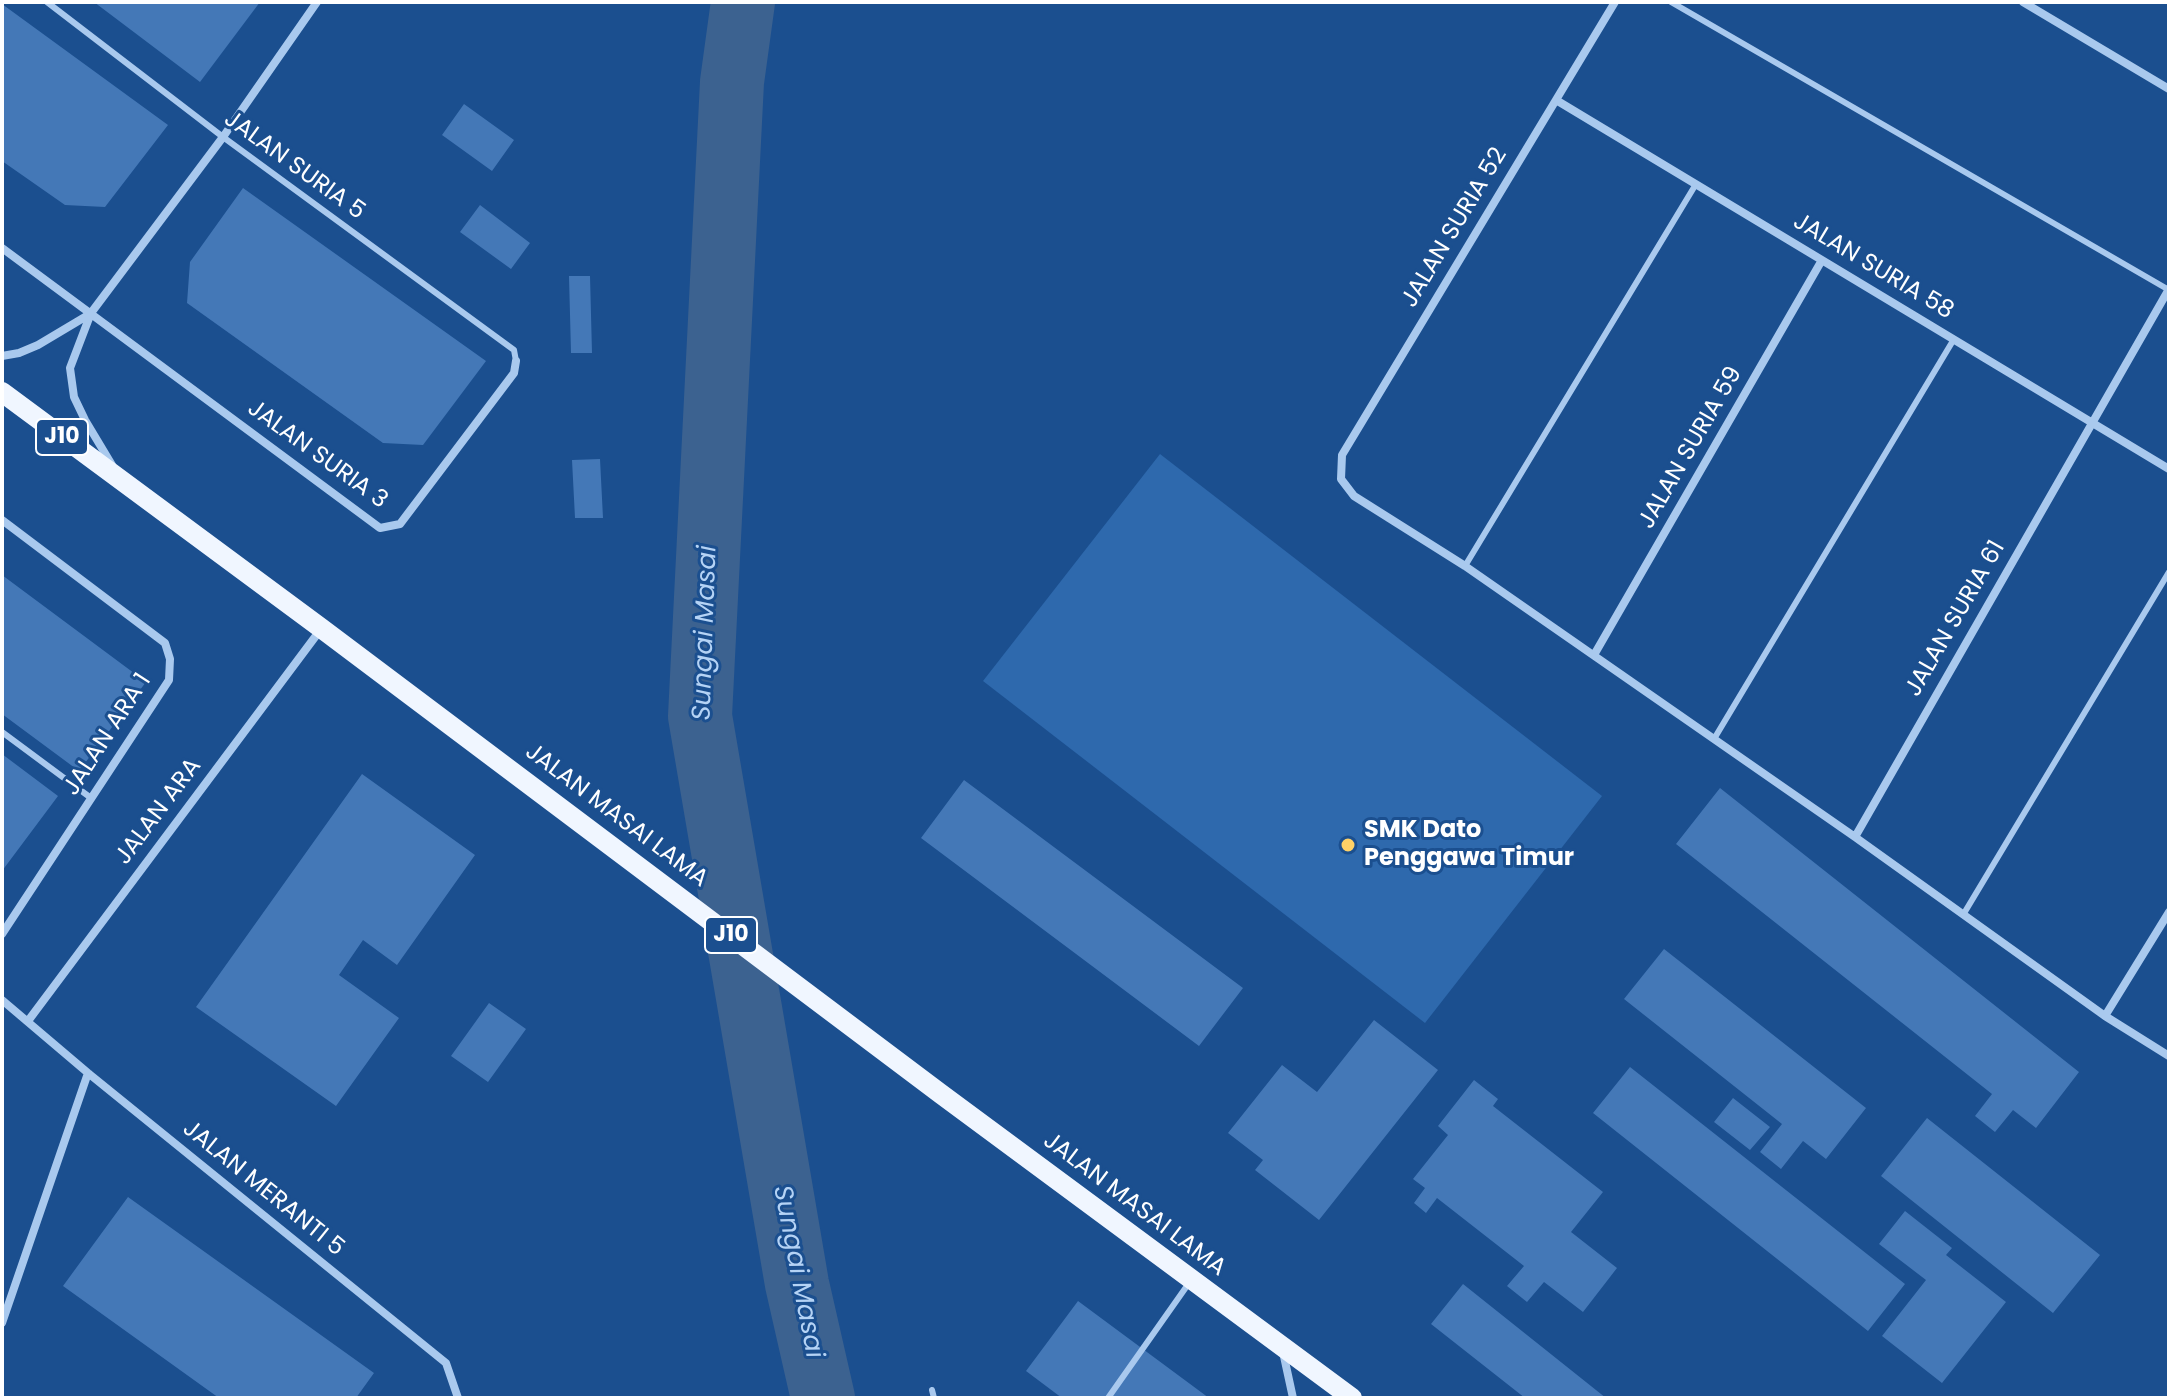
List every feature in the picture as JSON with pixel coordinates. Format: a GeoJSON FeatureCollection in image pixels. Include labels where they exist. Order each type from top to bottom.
{"type":"FeatureCollection","features":[{"type":"Feature","properties":{"kind":"main road","name":"JALAN MASAI LAMA"},"geometry":{"type":"LineString","coordinates":[[2,392],[1352,1398]]}},
{"type":"Feature","properties":{"kind":"street"},"geometry":{"type":"LineString","coordinates":[[122,481],[74,397],[70,368],[91,313],[223,137],[317,2]]}},
{"type":"Feature","properties":{"kind":"street","name":"JALAN SURIA 52"},"geometry":{"type":"LineString","coordinates":[[1465,566],[1354,496],[1341,479],[1342,455],[1615,2]]}},
{"type":"Feature","properties":{"kind":"street"},"geometry":{"type":"LineString","coordinates":[[2023,2],[2169,89]]}},
{"type":"Feature","properties":{"kind":"street","name":"JALAN SURIA 58"},"geometry":{"type":"LineString","coordinates":[[1556,100],[2169,469]]}},
{"type":"Feature","properties":{"kind":"street","name":"JALAN SURIA 3"},"geometry":{"type":"LineString","coordinates":[[2,248],[380,528],[400,524],[514,373],[516,361]]}},
{"type":"Feature","properties":{"kind":"street","name":"JALAN SURIA 59"},"geometry":{"type":"LineString","coordinates":[[1594,655],[1822,260]]}},
{"type":"Feature","properties":{"kind":"street","name":"JALAN SURIA 61"},"geometry":{"type":"LineString","coordinates":[[1855,837],[2169,290]]}},
{"type":"Feature","properties":{"kind":"street"},"geometry":{"type":"LineString","coordinates":[[2,356],[38,345],[91,313]]}},
{"type":"Feature","properties":{"kind":"street","name":"JALAN ARA 1"},"geometry":{"type":"LineString","coordinates":[[2,520],[165,643],[170,659],[169,680],[2,934]]}},
{"type":"Feature","properties":{"kind":"street"},"geometry":{"type":"LineString","coordinates":[[1465,566],[1855,837],[2105,1016],[2169,1056]]}},
{"type":"Feature","properties":{"kind":"street","name":"JALAN ARA"},"geometry":{"type":"LineString","coordinates":[[28,1021],[321,628]]}},
{"type":"Feature","properties":{"kind":"street"},"geometry":{"type":"LineString","coordinates":[[2105,1016],[2169,912]]}},
{"type":"Feature","properties":{"kind":"street","name":"JALAN MERANTI 5"},"geometry":{"type":"LineString","coordinates":[[2,1000],[446,1363],[458,1398]]}},
{"type":"Feature","properties":{"kind":"street"},"geometry":{"type":"LineString","coordinates":[[2,1323],[88,1073]]}},
{"type":"Feature","properties":{"kind":"street"},"geometry":{"type":"LineString","coordinates":[[1283,1348],[1293,1398]]}},
{"type":"Feature","properties":{"kind":"lane","name":"JALAN SURIA 5"},"geometry":{"type":"LineString","coordinates":[[47,2],[223,137],[514,350],[516,361]]}},
{"type":"Feature","properties":{"kind":"lane"},"geometry":{"type":"LineString","coordinates":[[1671,2],[2169,290]]}},
{"type":"Feature","properties":{"kind":"lane"},"geometry":{"type":"LineString","coordinates":[[1465,566],[1696,184]]}},
{"type":"Feature","properties":{"kind":"lane"},"geometry":{"type":"LineString","coordinates":[[1714,739],[1954,339]]}},
{"type":"Feature","properties":{"kind":"lane"},"geometry":{"type":"LineString","coordinates":[[1963,915],[2169,572]]}},
{"type":"Feature","properties":{"kind":"lane"},"geometry":{"type":"LineString","coordinates":[[2,732],[91,798]]}},
{"type":"Feature","properties":{"kind":"lane"},"geometry":{"type":"LineString","coordinates":[[1108,1398],[1192,1280]]}},
{"type":"Feature","properties":{"kind":"lane"},"geometry":{"type":"LineString","coordinates":[[932,1390],[934,1398]]}},
{"type":"Feature","properties":{"kind":"shaded area"},"geometry":{"type":"Polygon","coordinates":[[[1160,454],[1602,796],[1425,1023],[983,681],[1160,454]]]}},
{"type":"Feature","properties":{"kind":"building"},"geometry":{"type":"Polygon","coordinates":[[[94,2],[260,2],[200,82],[94,2]]]}},
{"type":"Feature","properties":{"kind":"building"},"geometry":{"type":"Polygon","coordinates":[[[2,4],[168,125],[105,207],[65,205],[2,161],[2,4]]]}},
{"type":"Feature","properties":{"kind":"building"},"geometry":{"type":"Polygon","coordinates":[[[464,104],[514,140],[492,171],[442,135],[464,104]]]}},
{"type":"Feature","properties":{"kind":"building"},"geometry":{"type":"Polygon","coordinates":[[[243,188],[486,361],[423,445],[383,443],[187,303],[190,262],[243,188]]]}},
{"type":"Feature","properties":{"kind":"building"},"geometry":{"type":"Polygon","coordinates":[[[480,205],[530,243],[511,269],[460,232],[480,205]]]}},
{"type":"Feature","properties":{"kind":"building"},"geometry":{"type":"Polygon","coordinates":[[[569,276],[590,276],[592,353],[571,353],[569,276]]]}},
{"type":"Feature","properties":{"kind":"building"},"geometry":{"type":"Polygon","coordinates":[[[600,459],[603,518],[575,518],[572,460],[600,459]]]}},
{"type":"Feature","properties":{"kind":"building"},"geometry":{"type":"Polygon","coordinates":[[[2,575],[146,682],[79,771],[2,714],[2,575]]]}},
{"type":"Feature","properties":{"kind":"building"},"geometry":{"type":"Polygon","coordinates":[[[2,754],[58,796],[2,871],[2,754]]]}},
{"type":"Feature","properties":{"kind":"building"},"geometry":{"type":"Polygon","coordinates":[[[362,774],[475,855],[397,965],[363,940],[339,975],[399,1018],[336,1106],[196,1007],[362,774]]]}},
{"type":"Feature","properties":{"kind":"building"},"geometry":{"type":"Polygon","coordinates":[[[964,780],[1243,988],[1199,1046],[921,838],[964,780]]]}},
{"type":"Feature","properties":{"kind":"building"},"geometry":{"type":"Polygon","coordinates":[[[1720,788],[2079,1072],[2036,1128],[2013,1110],[1995,1132],[1975,1116],[1992,1094],[1676,844],[1720,788]]]}},
{"type":"Feature","properties":{"kind":"building"},"geometry":{"type":"Polygon","coordinates":[[[1664,949],[1866,1108],[1826,1159],[1803,1141],[1781,1169],[1760,1152],[1782,1124],[1624,999],[1664,949]]]}},
{"type":"Feature","properties":{"kind":"building"},"geometry":{"type":"Polygon","coordinates":[[[489,1003],[526,1029],[488,1082],[451,1056],[489,1003]]]}},
{"type":"Feature","properties":{"kind":"building"},"geometry":{"type":"Polygon","coordinates":[[[1374,1020],[1438,1070],[1319,1220],[1255,1170],[1263,1160],[1228,1133],[1282,1065],[1317,1092],[1374,1020]]]}},
{"type":"Feature","properties":{"kind":"building"},"geometry":{"type":"Polygon","coordinates":[[[1630,1067],[1905,1284],[1868,1331],[1593,1113],[1630,1067]]]}},
{"type":"Feature","properties":{"kind":"building"},"geometry":{"type":"Polygon","coordinates":[[[1474,1080],[1498,1099],[1493,1106],[1603,1192],[1571,1232],[1617,1268],[1583,1312],[1544,1282],[1527,1302],[1507,1286],[1524,1266],[1437,1198],[1426,1213],[1414,1203],[1425,1188],[1413,1179],[1448,1135],[1438,1126],[1474,1080]]]}},
{"type":"Feature","properties":{"kind":"building"},"geometry":{"type":"Polygon","coordinates":[[[1733,1098],[1770,1127],[1750,1150],[1714,1122],[1733,1098]]]}},
{"type":"Feature","properties":{"kind":"building"},"geometry":{"type":"Polygon","coordinates":[[[1927,1118],[2100,1255],[2053,1313],[1881,1176],[1927,1118]]]}},
{"type":"Feature","properties":{"kind":"building"},"geometry":{"type":"Polygon","coordinates":[[[128,1197],[374,1373],[356,1398],[219,1398],[63,1286],[128,1197]]]}},
{"type":"Feature","properties":{"kind":"building"},"geometry":{"type":"Polygon","coordinates":[[[1905,1211],[1952,1248],[1946,1255],[2006,1302],[1942,1383],[1882,1336],[1926,1280],[1879,1244],[1905,1211]]]}},
{"type":"Feature","properties":{"kind":"building"},"geometry":{"type":"Polygon","coordinates":[[[1463,1284],[1606,1398],[1525,1398],[1431,1324],[1463,1284]]]}},
{"type":"Feature","properties":{"kind":"building"},"geometry":{"type":"Polygon","coordinates":[[[1078,1301],[1209,1398],[1062,1398],[1026,1371],[1078,1301]]]}},
{"type":"Feature","properties":{"kind":"waterway","name":"Sungai Masai"},"geometry":{"type":"LineString","coordinates":[[743,2],[732,82],[700,716],[797,1284],[823,1398]]}},
{"type":"Feature","properties":{"kind":"place","name":"SMK Dato Penggawa Timur"},"geometry":{"type":"Point","coordinates":[1348,845]}}]}
